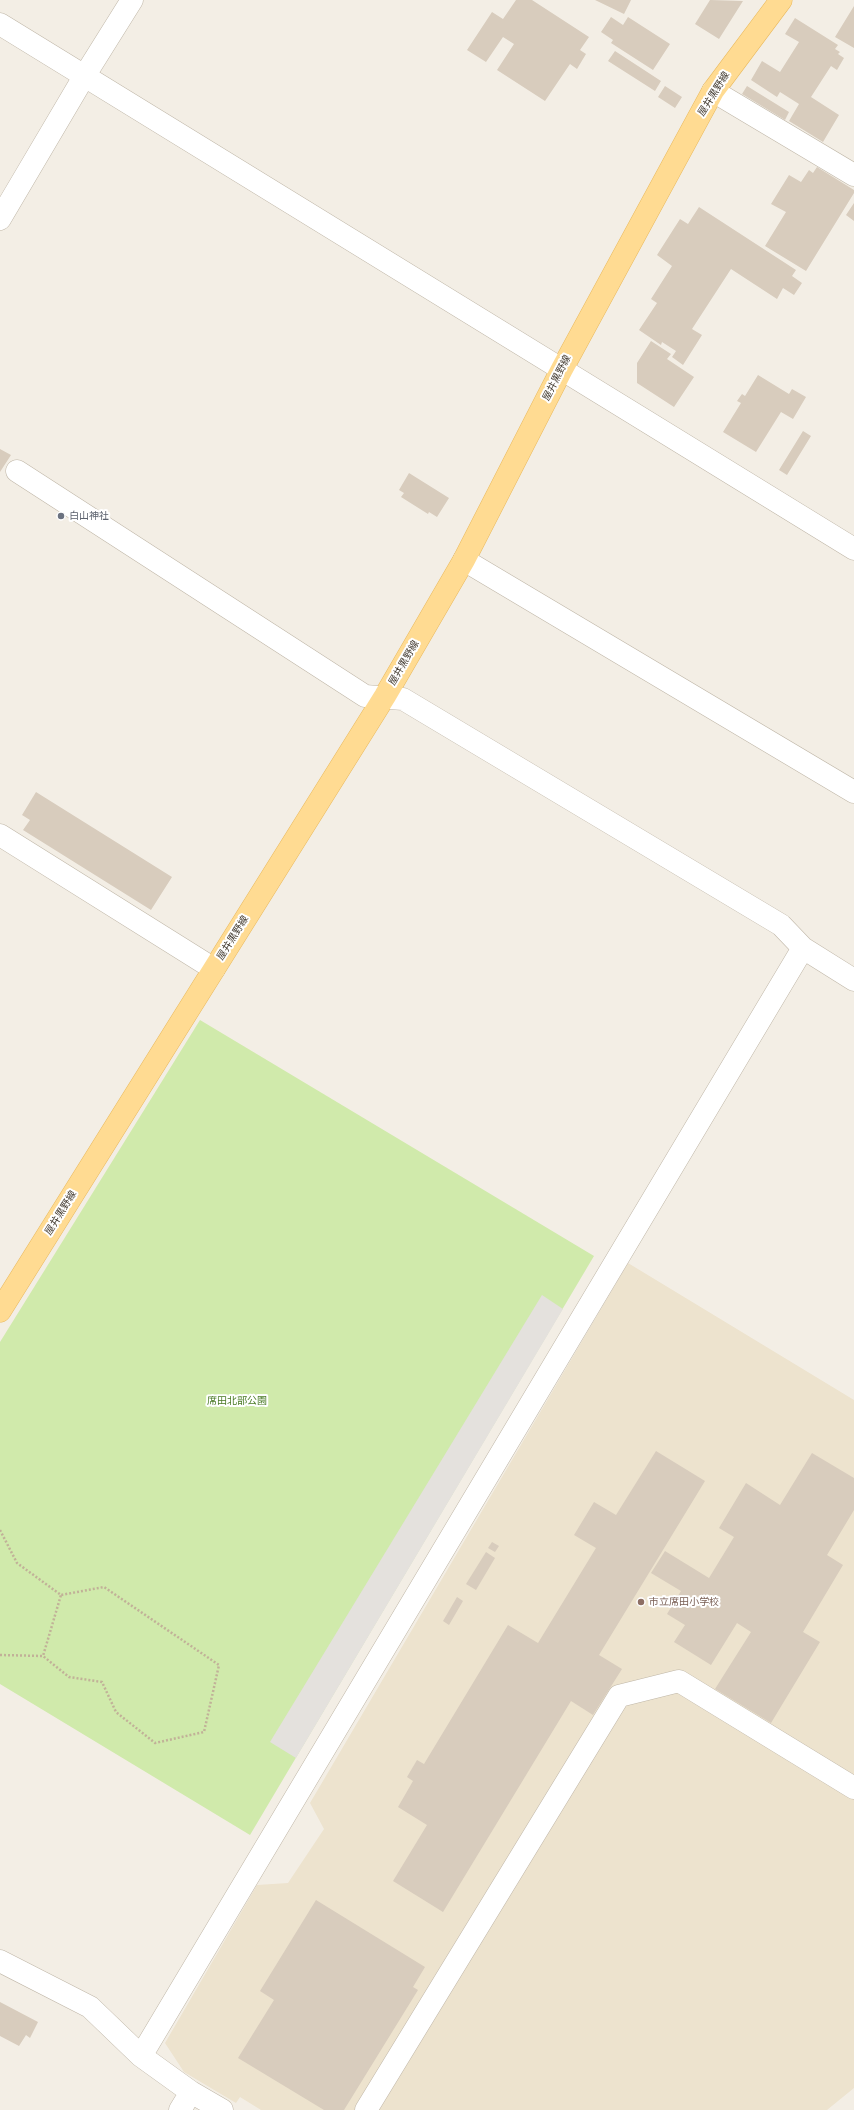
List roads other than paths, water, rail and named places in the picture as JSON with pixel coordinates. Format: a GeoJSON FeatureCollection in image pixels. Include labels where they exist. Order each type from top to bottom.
{"type":"FeatureCollection","features":[{"type":"Feature","properties":{"kind":"main road","name":"屋井黒野線"},"geometry":{"type":"LineString","coordinates":[[0,1311],[385,696],[464,560],[562,368],[713,91],[781,0]]}},
{"type":"Feature","properties":{"kind":"street"},"geometry":{"type":"LineString","coordinates":[[0,219],[85,75],[132,0]]}},
{"type":"Feature","properties":{"kind":"street"},"geometry":{"type":"LineString","coordinates":[[0,24],[562,368],[854,549]]}},
{"type":"Feature","properties":{"kind":"street"},"geometry":{"type":"LineString","coordinates":[[713,91],[854,175]]}},
{"type":"Feature","properties":{"kind":"street"},"geometry":{"type":"LineString","coordinates":[[17,471],[365,696],[385,696],[403,699],[780,925],[802,948],[854,980]]}},
{"type":"Feature","properties":{"kind":"street"},"geometry":{"type":"LineString","coordinates":[[464,560],[854,792]]}},
{"type":"Feature","properties":{"kind":"street"},"geometry":{"type":"LineString","coordinates":[[0,835],[214,969]]}},
{"type":"Feature","properties":{"kind":"street"},"geometry":{"type":"LineString","coordinates":[[141,2056],[802,948]]}},
{"type":"Feature","properties":{"kind":"street"},"geometry":{"type":"LineString","coordinates":[[366,2110],[620,1696],[679,1681],[854,1788]]}},
{"type":"Feature","properties":{"kind":"street"},"geometry":{"type":"LineString","coordinates":[[0,1961],[90,2006],[141,2056],[191,2092],[222,2110]]}},
{"type":"Feature","properties":{"kind":"street"},"geometry":{"type":"LineString","coordinates":[[180,2110],[191,2092]]}},
{"type":"Feature","properties":{"kind":"place","name":"白山神社"},"geometry":{"type":"Point","coordinates":[61,516]}},
{"type":"Feature","properties":{"kind":"place","name":"市立席田小学校"},"geometry":{"type":"Point","coordinates":[641,1602]}},
{"type":"Feature","properties":{"kind":"park label","name":"席田北部公園"},"geometry":{"type":"Point","coordinates":[237,1401]}}]}
